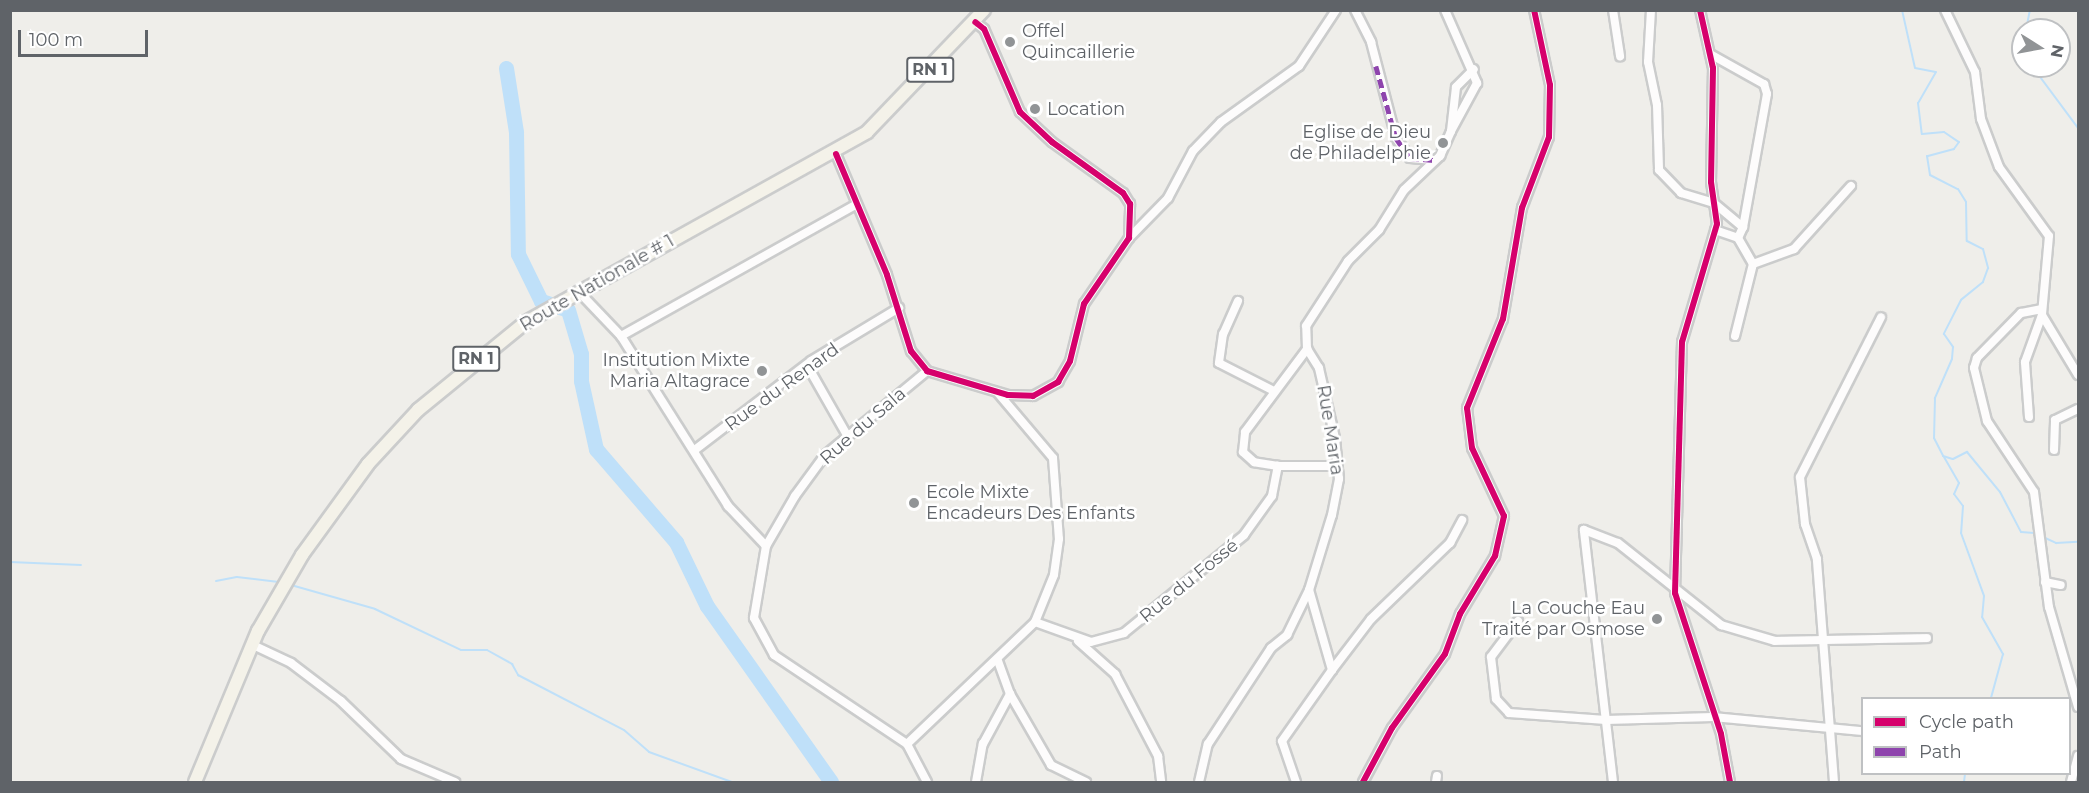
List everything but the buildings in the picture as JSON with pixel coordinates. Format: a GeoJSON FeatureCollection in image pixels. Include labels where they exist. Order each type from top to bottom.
{"type":"FeatureCollection","features":[{"type":"Feature","properties":{"kind":"main road","name":"Route Nationale # 1"},"geometry":{"type":"LineString","coordinates":[[195,783],[253,645],[321,526],[411,417],[472,361],[578,291],[836,154],[874,126],[984,10]]}},
{"type":"Feature","properties":{"kind":"street"},"geometry":{"type":"LineString","coordinates":[[836,154],[899,308],[911,351],[927,371],[998,393],[1033,396],[1058,382],[1070,361],[1084,304],[1129,238],[1168,198],[1193,152],[1221,122],[1299,66],[1336,10]]}},
{"type":"Feature","properties":{"kind":"street"},"geometry":{"type":"LineString","coordinates":[[1355,10],[1371,42],[1396,138],[1410,158],[1434,160]]}},
{"type":"Feature","properties":{"kind":"street"},"geometry":{"type":"LineString","coordinates":[[1445,10],[1474,69],[1477,83],[1469,106],[1451,131]]}},
{"type":"Feature","properties":{"kind":"street"},"geometry":{"type":"LineString","coordinates":[[1363,783],[1392,728],[1445,654],[1460,614],[1495,556],[1500,536],[1502,508],[1472,448],[1467,408],[1503,319],[1522,208],[1549,137],[1550,85],[1534,10]]}},
{"type":"Feature","properties":{"kind":"street"},"geometry":{"type":"LineString","coordinates":[[1613,10],[1620,56]]}},
{"type":"Feature","properties":{"kind":"street"},"geometry":{"type":"LineString","coordinates":[[1651,10],[1648,62],[1657,105],[1659,170],[1681,193],[1714,203],[1743,227]]}},
{"type":"Feature","properties":{"kind":"street"},"geometry":{"type":"LineString","coordinates":[[1700,10],[1710,54],[1715,230],[1682,342],[1675,593],[1713,717],[1730,783]]}},
{"type":"Feature","properties":{"kind":"street"},"geometry":{"type":"LineString","coordinates":[[1945,10],[1975,72],[1981,118],[1999,167],[2049,236],[2042,312],[2025,362],[2029,417]]}},
{"type":"Feature","properties":{"kind":"street"},"geometry":{"type":"LineString","coordinates":[[975,22],[984,29],[1020,112],[1124,193],[1130,204],[1129,238]]}},
{"type":"Feature","properties":{"kind":"street"},"geometry":{"type":"LineString","coordinates":[[1710,54],[1764,84],[1767,94],[1743,227],[1738,238]]}},
{"type":"Feature","properties":{"kind":"street","name":"Rue Maria"},"geometry":{"type":"LineString","coordinates":[[1199,783],[1208,744],[1271,648],[1287,635],[1309,590],[1332,515],[1337,466],[1324,388],[1307,349],[1306,326],[1315,306],[1348,261],[1379,230],[1404,190],[1434,160],[1451,131],[1456,87],[1474,69]]}},
{"type":"Feature","properties":{"kind":"street"},"geometry":{"type":"LineString","coordinates":[[1753,264],[1794,249],[1851,186]]}},
{"type":"Feature","properties":{"kind":"street"},"geometry":{"type":"LineString","coordinates":[[621,336],[857,204]]}},
{"type":"Feature","properties":{"kind":"street"},"geometry":{"type":"LineString","coordinates":[[1715,230],[1738,238],[1753,264],[1735,336]]}},
{"type":"Feature","properties":{"kind":"street"},"geometry":{"type":"LineString","coordinates":[[578,291],[621,336],[696,449],[728,506],[766,546],[754,618],[774,655],[907,744],[927,783]]}},
{"type":"Feature","properties":{"kind":"street"},"geometry":{"type":"LineString","coordinates":[[1238,301],[1223,334],[1219,363],[1272,390]]}},
{"type":"Feature","properties":{"kind":"street","name":"Rue du Renard"},"geometry":{"type":"LineString","coordinates":[[696,449],[807,365],[899,308]]}},
{"type":"Feature","properties":{"kind":"street"},"geometry":{"type":"LineString","coordinates":[[2042,312],[2079,375]]}},
{"type":"Feature","properties":{"kind":"street"},"geometry":{"type":"LineString","coordinates":[[2042,312],[2021,313],[1974,368],[1987,421],[2034,492],[2045,582],[2079,707]]}},
{"type":"Feature","properties":{"kind":"street"},"geometry":{"type":"LineString","coordinates":[[1834,783],[1832,727],[1821,637],[1817,559],[1805,524],[1800,477],[1881,316]]}},
{"type":"Feature","properties":{"kind":"street"},"geometry":{"type":"LineString","coordinates":[[1307,349],[1272,390],[1249,423],[1243,452],[1254,462],[1278,466],[1337,466]]}},
{"type":"Feature","properties":{"kind":"street"},"geometry":{"type":"LineString","coordinates":[[807,365],[847,435]]}},
{"type":"Feature","properties":{"kind":"street","name":"Rue du Sala"},"geometry":{"type":"LineString","coordinates":[[766,546],[825,455],[927,371]]}},
{"type":"Feature","properties":{"kind":"street"},"geometry":{"type":"LineString","coordinates":[[907,744],[1035,622],[1054,575],[1059,540],[1053,458],[998,393]]}},
{"type":"Feature","properties":{"kind":"street"},"geometry":{"type":"LineString","coordinates":[[2054,450],[2055,420],[2079,409]]}},
{"type":"Feature","properties":{"kind":"street","name":"Rue du Fossé"},"geometry":{"type":"LineString","coordinates":[[1035,622],[1077,640],[1106,640],[1161,608],[1258,519],[1272,496],[1278,466]]}},
{"type":"Feature","properties":{"kind":"street"},"geometry":{"type":"LineString","coordinates":[[1296,783],[1282,741],[1371,619],[1450,543],[1462,520]]}},
{"type":"Feature","properties":{"kind":"street"},"geometry":{"type":"LineString","coordinates":[[1613,783],[1584,530],[1618,543],[1675,593],[1721,625],[1775,641],[1821,637],[1927,638]]}},
{"type":"Feature","properties":{"kind":"street"},"geometry":{"type":"LineString","coordinates":[[2045,582],[2061,585]]}},
{"type":"Feature","properties":{"kind":"street"},"geometry":{"type":"LineString","coordinates":[[1309,590],[1332,670]]}},
{"type":"Feature","properties":{"kind":"street"},"geometry":{"type":"LineString","coordinates":[[1518,621],[1491,657],[1502,710],[1605,720],[1713,717],[1861,731]]}},
{"type":"Feature","properties":{"kind":"street"},"geometry":{"type":"LineString","coordinates":[[1077,640],[1115,674],[1158,756],[1161,783]]}},
{"type":"Feature","properties":{"kind":"street"},"geometry":{"type":"LineString","coordinates":[[253,645],[291,663],[341,701],[401,759],[455,783]]}},
{"type":"Feature","properties":{"kind":"street"},"geometry":{"type":"LineString","coordinates":[[997,659],[1010,694],[1051,765],[1086,783]]}},
{"type":"Feature","properties":{"kind":"street"},"geometry":{"type":"LineString","coordinates":[[976,783],[983,744],[1010,694]]}},
{"type":"Feature","properties":{"kind":"street"},"geometry":{"type":"LineString","coordinates":[[2070,783],[2079,756]]}},
{"type":"Feature","properties":{"kind":"waterway"},"geometry":{"type":"LineString","coordinates":[[1902,10],[1915,68],[1936,72],[1918,103],[1922,134],[1944,132],[1959,142],[1954,149],[1927,156],[1930,175],[1958,189],[1966,202],[1967,241],[1983,249],[1988,268],[1983,282],[1961,300],[1944,334],[1953,347],[1952,359],[1935,398],[1934,438],[1943,456],[1953,459],[1967,452],[2000,492],[2021,532],[2036,533]]}},
{"type":"Feature","properties":{"kind":"waterway"},"geometry":{"type":"LineString","coordinates":[[2028,18],[2030,10]]}},
{"type":"Feature","properties":{"kind":"waterway"},"geometry":{"type":"LineString","coordinates":[[506,68],[516,132],[518,254],[541,301],[568,310],[581,354],[581,381],[596,449],[676,542],[707,606],[831,782]]}},
{"type":"Feature","properties":{"kind":"waterway"},"geometry":{"type":"LineString","coordinates":[[2041,78],[2078,128]]}},
{"type":"Feature","properties":{"kind":"waterway"},"geometry":{"type":"LineString","coordinates":[[1944,457],[1959,483],[1954,494],[1963,506],[1961,533],[1984,596],[1982,617],[2003,654],[1991,697]]}},
{"type":"Feature","properties":{"kind":"waterway"},"geometry":{"type":"LineString","coordinates":[[2041,536],[2056,543],[2078,542]]}},
{"type":"Feature","properties":{"kind":"waterway"},"geometry":{"type":"LineString","coordinates":[[10,562],[81,565]]}},
{"type":"Feature","properties":{"kind":"waterway"},"geometry":{"type":"LineString","coordinates":[[216,581],[237,577],[279,582]]}},
{"type":"Feature","properties":{"kind":"waterway"},"geometry":{"type":"LineString","coordinates":[[291,585],[375,609],[461,650],[487,650],[512,664],[518,675],[624,730],[649,752],[732,782]]}},
{"type":"Feature","properties":{"kind":"waterway"},"geometry":{"type":"LineString","coordinates":[[1964,782],[1965,775]]}},
{"type":"Feature","properties":{"kind":"marked path"},"geometry":{"type":"LineString","coordinates":[[1376,66],[1396,138],[1410,158],[1434,160]]}},
{"type":"Feature","properties":{"kind":"cycle path"},"geometry":{"type":"LineString","coordinates":[[1363,782],[1392,728],[1445,654],[1460,614],[1495,556],[1504,516],[1472,448],[1467,408],[1503,319],[1522,208],[1549,137],[1550,85],[1534,10]]}},
{"type":"Feature","properties":{"kind":"cycle path"},"geometry":{"type":"LineString","coordinates":[[1700,10],[1713,68],[1711,182],[1717,224],[1682,342],[1675,593],[1721,734],[1730,782]]}},
{"type":"Feature","properties":{"kind":"cycle path"},"geometry":{"type":"LineString","coordinates":[[836,154],[887,275],[911,351],[927,371],[1008,395],[1033,396],[1058,382],[1070,361],[1084,304],[1129,238],[1130,204],[1123,193],[1052,142],[1020,112],[984,29],[975,22]]}},
{"type":"Feature","properties":{"kind":"place","name":"Offel Quincaillerie"},"geometry":{"type":"Point","coordinates":[1010,42]}},
{"type":"Feature","properties":{"kind":"place","name":"Location"},"geometry":{"type":"Point","coordinates":[1035,109]}},
{"type":"Feature","properties":{"kind":"place","name":"Eglise de Dieu de Philadelphie"},"geometry":{"type":"Point","coordinates":[1443,143]}},
{"type":"Feature","properties":{"kind":"place","name":"Institution Mixte Maria Altagrace"},"geometry":{"type":"Point","coordinates":[762,371]}},
{"type":"Feature","properties":{"kind":"place","name":"Ecole Mixte Encadeurs Des Enfants"},"geometry":{"type":"Point","coordinates":[914,503]}},
{"type":"Feature","properties":{"kind":"place","name":"La Couche Eau Traité par Osmose"},"geometry":{"type":"Point","coordinates":[1657,619]}}]}
